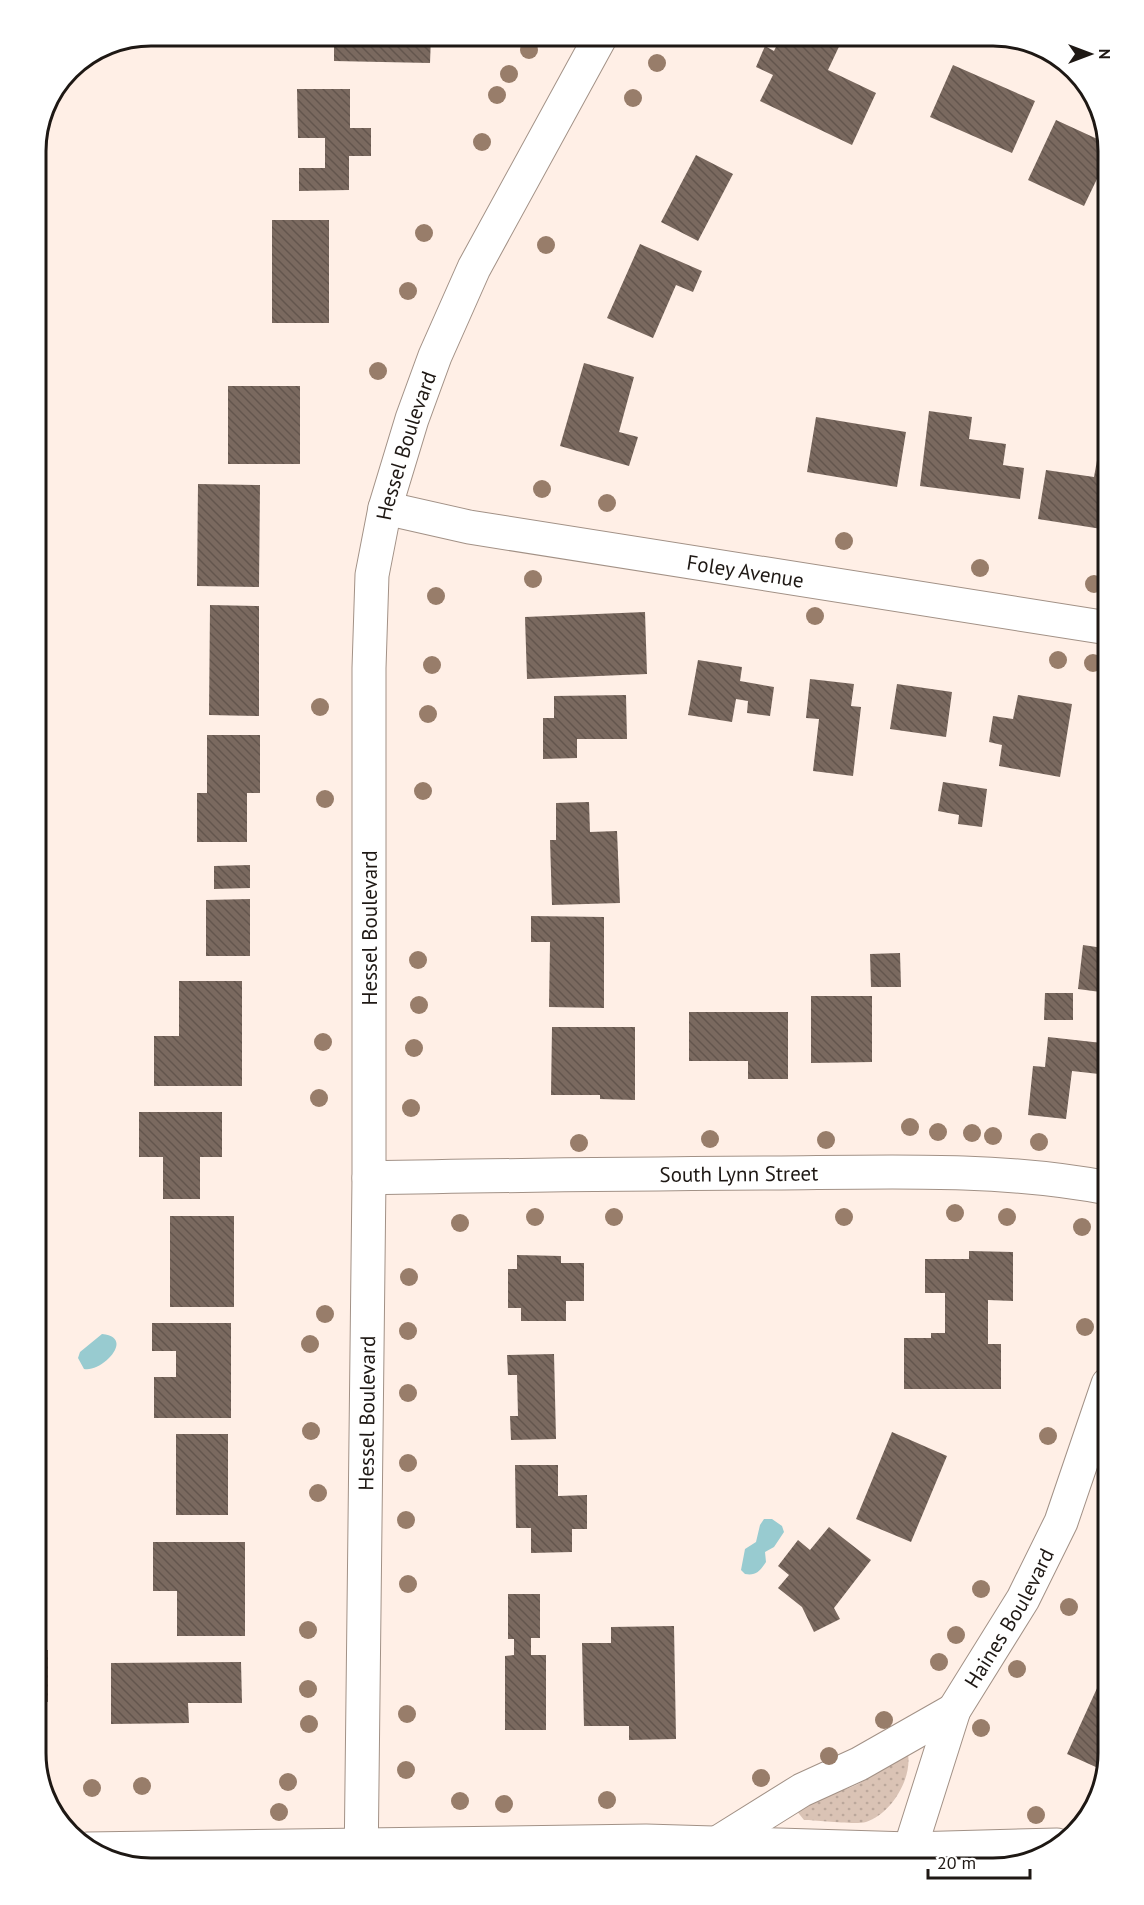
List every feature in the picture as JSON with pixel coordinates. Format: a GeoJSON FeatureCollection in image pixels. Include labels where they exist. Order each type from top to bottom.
{"type":"FeatureCollection","features":[{"type":"Feature","properties":{"kind":"street","name":"Hessel Boulevard"},"geometry":{"type":"LineString","coordinates":[[361,1857],[369,1178],[369,668],[372,574],[385,508],[412,419],[431,367],[474,268],[595,47]]}},
{"type":"Feature","properties":{"kind":"street","name":"Foley Avenue"},"geometry":{"type":"LineString","coordinates":[[385,508],[469,527],[1097,626]]}},
{"type":"Feature","properties":{"kind":"street","name":"South Lynn Street"},"geometry":{"type":"LineString","coordinates":[[369,1178],[844,1172],[985,1174],[1097,1186]]}},
{"type":"Feature","properties":{"kind":"street","name":"Haines Boulevard"},"geometry":{"type":"LineString","coordinates":[[910,1858],[954,1710],[1023,1599],[1061,1521],[1097,1416]]}},
{"type":"Feature","properties":{"kind":"street"},"geometry":{"type":"LineString","coordinates":[[717,1843],[802,1790],[859,1764],[954,1710]]}},
{"type":"Feature","properties":{"kind":"street"},"geometry":{"type":"LineString","coordinates":[[109,1850],[361,1857],[646,1840],[717,1843],[898,1858]]}},
{"type":"Feature","properties":{"kind":"street"},"geometry":{"type":"LineString","coordinates":[[920,1858],[1042,1846]]}},
{"type":"Feature","properties":{"kind":"shaded area"},"geometry":{"type":"Polygon","coordinates":[[[908,1754],[907,1774],[898,1794],[884,1812],[875,1818],[860,1823],[804,1820],[796,1810],[816,1797],[856,1785],[886,1763],[908,1754]]]}},
{"type":"Feature","properties":{"kind":"water"},"geometry":{"type":"Polygon","coordinates":[[[102,1334],[112,1337],[116,1341],[116,1347],[107,1360],[99,1366],[84,1369],[78,1358],[80,1352],[102,1334]]]}},
{"type":"Feature","properties":{"kind":"water"},"geometry":{"type":"Polygon","coordinates":[[[764,1519],[772,1519],[782,1526],[784,1532],[774,1547],[765,1552],[766,1562],[760,1570],[752,1574],[745,1574],[741,1570],[745,1549],[756,1542],[760,1525],[764,1519]]]}},
{"type":"Feature","properties":{"kind":"building"},"geometry":{"type":"Polygon","coordinates":[[[334,46],[431,46],[430,63],[334,61],[334,46]]]}},
{"type":"Feature","properties":{"kind":"building"},"geometry":{"type":"Polygon","coordinates":[[[765,47],[774,51],[776,47],[839,47],[828,70],[876,93],[852,145],[760,101],[773,75],[756,67],[765,47]]]}},
{"type":"Feature","properties":{"kind":"building"},"geometry":{"type":"Polygon","coordinates":[[[953,65],[1035,101],[1012,153],[930,117],[953,65]]]}},
{"type":"Feature","properties":{"kind":"building"},"geometry":{"type":"Polygon","coordinates":[[[297,89],[350,89],[350,128],[371,128],[371,156],[349,156],[349,190],[299,191],[299,168],[325,168],[325,138],[298,138],[297,89]]]}},
{"type":"Feature","properties":{"kind":"building"},"geometry":{"type":"Polygon","coordinates":[[[1056,120],[1097,139],[1097,179],[1084,206],[1028,180],[1056,120]]]}},
{"type":"Feature","properties":{"kind":"building"},"geometry":{"type":"Polygon","coordinates":[[[696,155],[733,174],[698,241],[661,222],[696,155]]]}},
{"type":"Feature","properties":{"kind":"building"},"geometry":{"type":"Polygon","coordinates":[[[272,220],[329,220],[329,323],[272,323],[272,220]]]}},
{"type":"Feature","properties":{"kind":"building"},"geometry":{"type":"Polygon","coordinates":[[[640,244],[702,271],[693,292],[676,285],[653,338],[607,318],[640,244]]]}},
{"type":"Feature","properties":{"kind":"building"},"geometry":{"type":"Polygon","coordinates":[[[584,363],[634,377],[619,432],[638,437],[629,466],[560,446],[584,363]]]}},
{"type":"Feature","properties":{"kind":"building"},"geometry":{"type":"Polygon","coordinates":[[[228,386],[300,386],[300,464],[228,464],[228,386]]]}},
{"type":"Feature","properties":{"kind":"building"},"geometry":{"type":"Polygon","coordinates":[[[929,411],[972,417],[969,439],[1006,444],[1003,465],[1024,468],[1020,499],[920,486],[929,411]]]}},
{"type":"Feature","properties":{"kind":"building"},"geometry":{"type":"Polygon","coordinates":[[[816,417],[906,432],[897,487],[807,472],[816,417]]]}},
{"type":"Feature","properties":{"kind":"building"},"geometry":{"type":"Polygon","coordinates":[[[1097,460],[1097,528],[1038,519],[1046,470],[1094,477],[1097,460]]]}},
{"type":"Feature","properties":{"kind":"building"},"geometry":{"type":"Polygon","coordinates":[[[198,484],[260,485],[259,587],[197,586],[198,484]]]}},
{"type":"Feature","properties":{"kind":"building"},"geometry":{"type":"Polygon","coordinates":[[[210,605],[259,606],[259,716],[209,715],[210,605]]]}},
{"type":"Feature","properties":{"kind":"building"},"geometry":{"type":"Polygon","coordinates":[[[645,612],[647,674],[527,679],[525,617],[645,612]]]}},
{"type":"Feature","properties":{"kind":"building"},"geometry":{"type":"Polygon","coordinates":[[[698,660],[742,667],[740,681],[774,687],[770,716],[747,713],[748,701],[736,699],[732,722],[688,715],[698,660]]]}},
{"type":"Feature","properties":{"kind":"building"},"geometry":{"type":"Polygon","coordinates":[[[810,679],[854,684],[851,706],[861,707],[853,776],[813,771],[819,719],[806,718],[810,679]]]}},
{"type":"Feature","properties":{"kind":"building"},"geometry":{"type":"Polygon","coordinates":[[[897,684],[952,692],[946,737],[890,729],[897,684]]]}},
{"type":"Feature","properties":{"kind":"building"},"geometry":{"type":"Polygon","coordinates":[[[626,695],[627,739],[577,739],[577,758],[543,759],[543,718],[554,718],[554,696],[626,695]]]}},
{"type":"Feature","properties":{"kind":"building"},"geometry":{"type":"Polygon","coordinates":[[[1018,695],[1072,704],[1060,777],[999,766],[1002,745],[989,742],[993,716],[1013,719],[1018,695]]]}},
{"type":"Feature","properties":{"kind":"building"},"geometry":{"type":"Polygon","coordinates":[[[207,735],[260,735],[260,793],[247,793],[247,842],[197,842],[197,793],[207,793],[207,735]]]}},
{"type":"Feature","properties":{"kind":"building"},"geometry":{"type":"Polygon","coordinates":[[[943,782],[987,789],[982,827],[958,824],[959,815],[938,811],[943,782]]]}},
{"type":"Feature","properties":{"kind":"building"},"geometry":{"type":"Polygon","coordinates":[[[589,802],[590,832],[617,831],[620,903],[552,905],[550,840],[556,840],[556,803],[589,802]]]}},
{"type":"Feature","properties":{"kind":"building"},"geometry":{"type":"Polygon","coordinates":[[[250,865],[250,888],[214,889],[214,866],[250,865]]]}},
{"type":"Feature","properties":{"kind":"building"},"geometry":{"type":"Polygon","coordinates":[[[250,899],[250,956],[206,956],[206,900],[250,899]]]}},
{"type":"Feature","properties":{"kind":"building"},"geometry":{"type":"Polygon","coordinates":[[[531,916],[604,917],[604,1008],[549,1007],[550,942],[531,942],[531,916]]]}},
{"type":"Feature","properties":{"kind":"building"},"geometry":{"type":"Polygon","coordinates":[[[1083,945],[1097,947],[1097,992],[1078,989],[1083,945]]]}},
{"type":"Feature","properties":{"kind":"building"},"geometry":{"type":"Polygon","coordinates":[[[900,953],[901,987],[871,987],[870,954],[900,953]]]}},
{"type":"Feature","properties":{"kind":"building"},"geometry":{"type":"Polygon","coordinates":[[[179,981],[242,981],[242,1086],[154,1086],[154,1036],[179,1036],[179,981]]]}},
{"type":"Feature","properties":{"kind":"building"},"geometry":{"type":"Polygon","coordinates":[[[1045,993],[1073,993],[1073,1020],[1044,1020],[1045,993]]]}},
{"type":"Feature","properties":{"kind":"building"},"geometry":{"type":"Polygon","coordinates":[[[811,996],[872,996],[872,1062],[811,1063],[811,996]]]}},
{"type":"Feature","properties":{"kind":"building"},"geometry":{"type":"Polygon","coordinates":[[[689,1012],[788,1012],[788,1079],[748,1079],[748,1061],[689,1061],[689,1012]]]}},
{"type":"Feature","properties":{"kind":"building"},"geometry":{"type":"Polygon","coordinates":[[[552,1027],[635,1027],[635,1100],[600,1099],[600,1095],[551,1095],[552,1027]]]}},
{"type":"Feature","properties":{"kind":"building"},"geometry":{"type":"Polygon","coordinates":[[[1048,1037],[1097,1042],[1097,1074],[1072,1071],[1066,1119],[1028,1115],[1033,1066],[1045,1067],[1048,1037]]]}},
{"type":"Feature","properties":{"kind":"building"},"geometry":{"type":"Polygon","coordinates":[[[139,1112],[222,1112],[222,1157],[200,1157],[200,1199],[163,1199],[163,1157],[139,1157],[139,1112]]]}},
{"type":"Feature","properties":{"kind":"building"},"geometry":{"type":"Polygon","coordinates":[[[170,1216],[234,1216],[234,1307],[170,1307],[170,1216]]]}},
{"type":"Feature","properties":{"kind":"building"},"geometry":{"type":"Polygon","coordinates":[[[969,1251],[1013,1252],[1013,1301],[988,1300],[988,1344],[1001,1344],[1001,1389],[904,1389],[904,1338],[931,1338],[931,1333],[945,1333],[945,1293],[925,1293],[925,1259],[969,1259],[969,1251]]]}},
{"type":"Feature","properties":{"kind":"building"},"geometry":{"type":"Polygon","coordinates":[[[517,1255],[561,1256],[561,1263],[584,1263],[584,1301],[566,1301],[566,1321],[521,1321],[521,1308],[508,1308],[508,1269],[517,1269],[517,1255]]]}},
{"type":"Feature","properties":{"kind":"building"},"geometry":{"type":"Polygon","coordinates":[[[152,1323],[231,1323],[231,1418],[154,1418],[154,1377],[176,1377],[176,1351],[152,1351],[152,1323]]]}},
{"type":"Feature","properties":{"kind":"building"},"geometry":{"type":"Polygon","coordinates":[[[554,1354],[556,1439],[511,1440],[510,1416],[518,1416],[517,1375],[508,1375],[507,1355],[554,1354]]]}},
{"type":"Feature","properties":{"kind":"building"},"geometry":{"type":"Polygon","coordinates":[[[892,1432],[947,1456],[911,1542],[856,1519],[892,1432]]]}},
{"type":"Feature","properties":{"kind":"building"},"geometry":{"type":"Polygon","coordinates":[[[176,1434],[228,1434],[228,1515],[176,1515],[176,1434]]]}},
{"type":"Feature","properties":{"kind":"building"},"geometry":{"type":"Polygon","coordinates":[[[515,1465],[558,1465],[558,1496],[587,1495],[587,1529],[572,1529],[572,1552],[531,1553],[531,1528],[516,1528],[515,1465]]]}},
{"type":"Feature","properties":{"kind":"building"},"geometry":{"type":"Polygon","coordinates":[[[829,1527],[871,1560],[834,1608],[840,1619],[814,1632],[802,1607],[778,1588],[789,1575],[778,1566],[798,1540],[810,1550],[829,1527]]]}},
{"type":"Feature","properties":{"kind":"building"},"geometry":{"type":"Polygon","coordinates":[[[153,1542],[245,1542],[245,1636],[177,1636],[177,1591],[153,1591],[153,1542]]]}},
{"type":"Feature","properties":{"kind":"building"},"geometry":{"type":"Polygon","coordinates":[[[508,1594],[540,1594],[540,1638],[531,1638],[531,1655],[546,1655],[546,1730],[505,1730],[505,1656],[514,1655],[514,1639],[508,1639],[508,1594]]]}},
{"type":"Feature","properties":{"kind":"building"},"geometry":{"type":"Polygon","coordinates":[[[674,1626],[676,1739],[629,1740],[629,1726],[584,1726],[582,1643],[611,1643],[611,1627],[674,1626]]]}},
{"type":"Feature","properties":{"kind":"building"},"geometry":{"type":"Polygon","coordinates":[[[46,1650],[48,1650],[48,1702],[46,1702],[46,1650]]]}},
{"type":"Feature","properties":{"kind":"building"},"geometry":{"type":"Polygon","coordinates":[[[241,1662],[242,1703],[188,1703],[189,1723],[111,1724],[111,1663],[241,1662]]]}},
{"type":"Feature","properties":{"kind":"building"},"geometry":{"type":"Polygon","coordinates":[[[1097,1688],[1097,1768],[1067,1754],[1097,1688]]]}}]}
